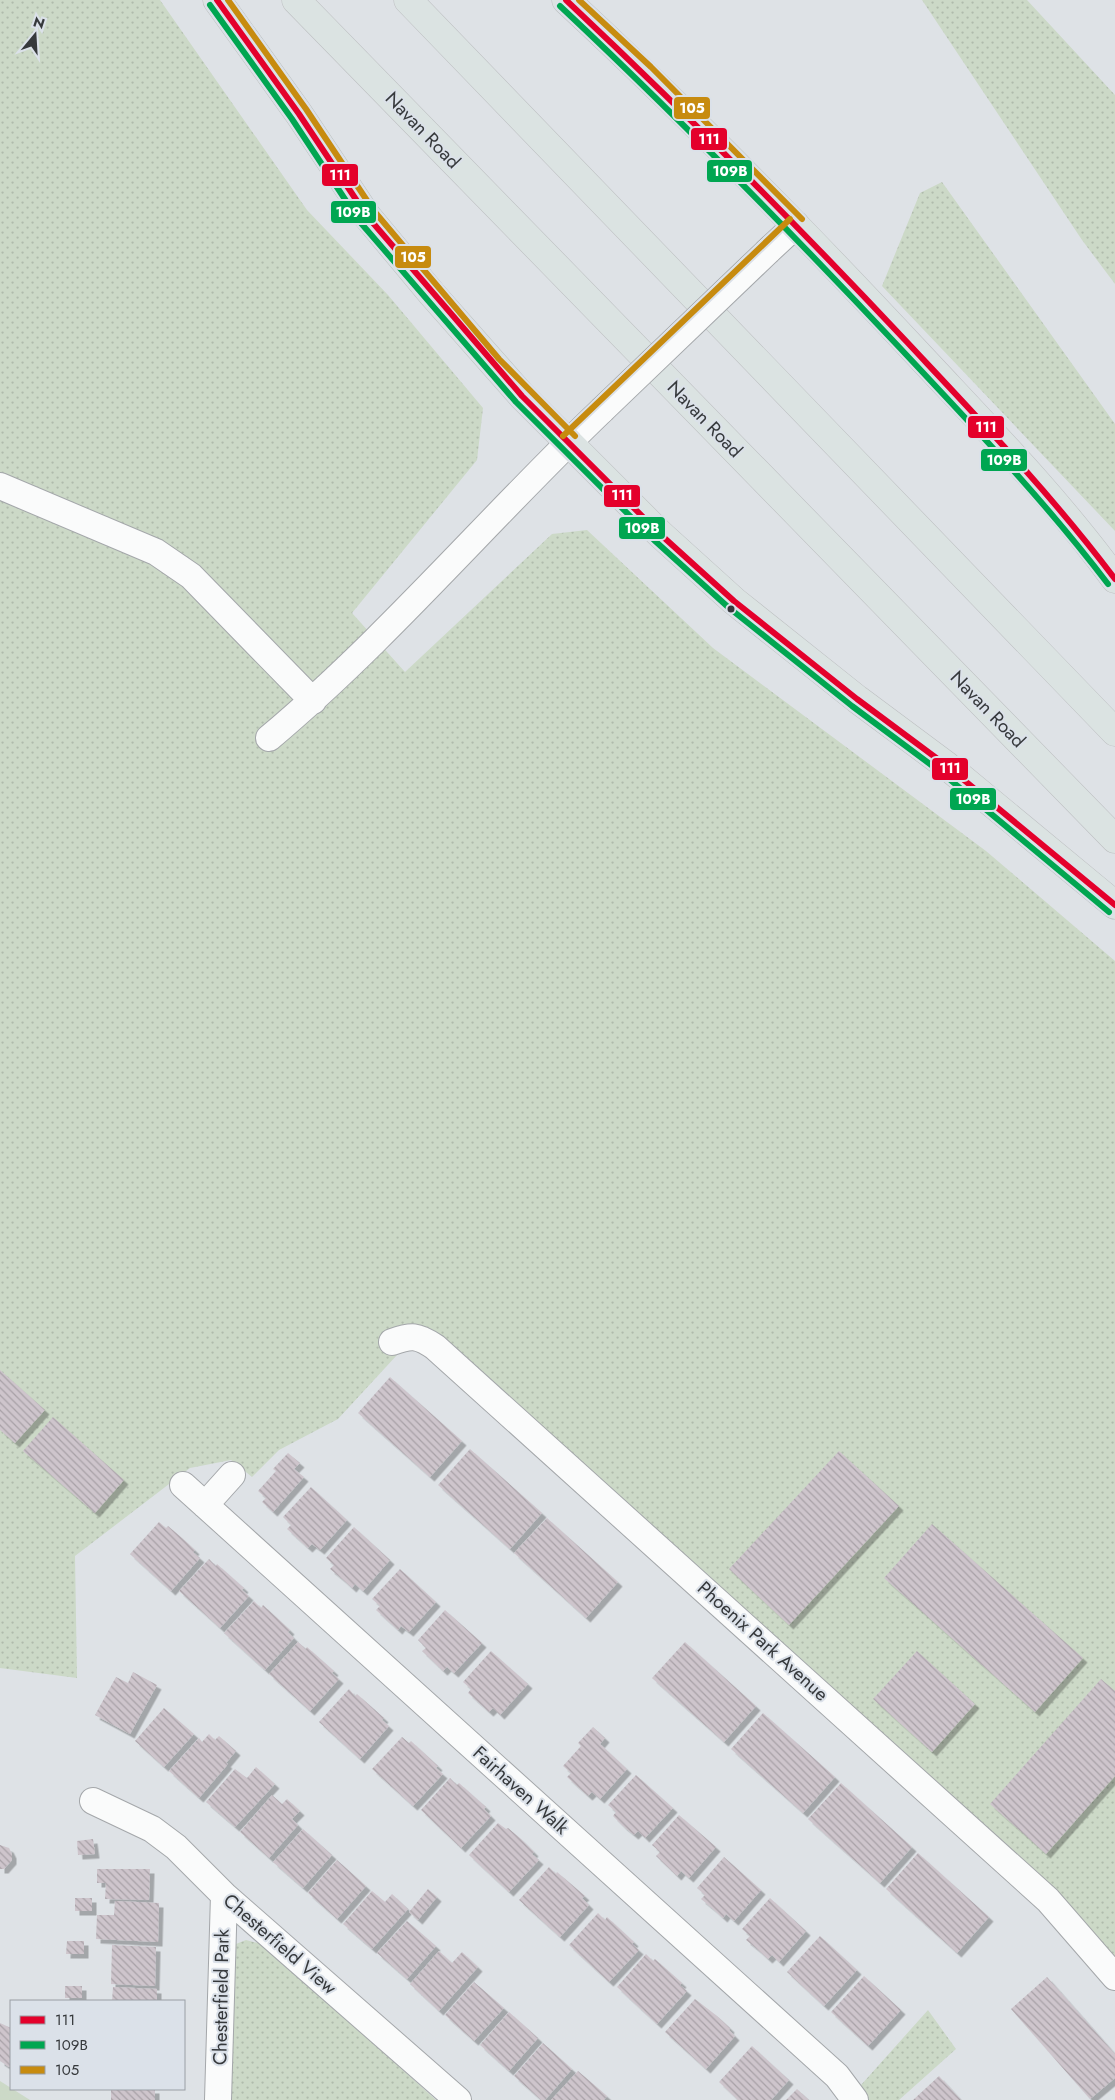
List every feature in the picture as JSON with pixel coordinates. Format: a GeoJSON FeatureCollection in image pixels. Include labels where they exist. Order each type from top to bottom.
{"type":"FeatureCollection","features":[{"type":"Feature","properties":{"kind":"main road"},"geometry":{"type":"LineString","coordinates":[[217,0],[299,114],[367,216],[493,365],[660,534],[734,601],[857,699],[947,766],[1115,905]]}},
{"type":"Feature","properties":{"kind":"main road","name":"Navan Road"},"geometry":{"type":"LineString","coordinates":[[296,0],[1115,839]]}},
{"type":"Feature","properties":{"kind":"main road"},"geometry":{"type":"LineString","coordinates":[[408,0],[1115,732]]}},
{"type":"Feature","properties":{"kind":"main road"},"geometry":{"type":"LineString","coordinates":[[566,0],[645,73],[796,225],[1029,472],[1115,579]]}},
{"type":"Feature","properties":{"kind":"street"},"geometry":{"type":"LineString","coordinates":[[269,738],[367,650],[569,442],[796,225]]}},
{"type":"Feature","properties":{"kind":"street"},"geometry":{"type":"LineString","coordinates":[[0,486],[156,552],[192,576],[313,700]]}},
{"type":"Feature","properties":{"kind":"street","name":"Phoenix Park Avenue"},"geometry":{"type":"LineString","coordinates":[[392,1342],[410,1336],[424,1339],[435,1347],[1048,1900],[1115,1977]]}},
{"type":"Feature","properties":{"kind":"street"},"geometry":{"type":"LineString","coordinates":[[205,1505],[232,1475]]}},
{"type":"Feature","properties":{"kind":"street","name":"Fairhaven Walk"},"geometry":{"type":"LineString","coordinates":[[183,1485],[837,2076],[855,2100]]}},
{"type":"Feature","properties":{"kind":"street","name":"Chesterfield View"},"geometry":{"type":"LineString","coordinates":[[93,1801],[152,1829],[176,1847],[224,1895],[458,2100]]}},
{"type":"Feature","properties":{"kind":"street","name":"Chesterfield Park"},"geometry":{"type":"LineString","coordinates":[[218,2100],[224,1895]]}},
{"type":"Feature","properties":{"kind":"green space"},"geometry":{"type":"Polygon","coordinates":[[[0,0],[160,0],[307,210],[388,295],[483,408],[477,460],[352,613],[405,672],[552,534],[587,530],[713,648],[986,851],[1115,961],[1115,1959],[441,1339],[386,1333],[397,1355],[338,1419],[279,1450],[252,1477],[231,1460],[190,1468],[75,1556],[77,1678],[0,1668],[0,0]]]}},
{"type":"Feature","properties":{"kind":"green space"},"geometry":{"type":"Polygon","coordinates":[[[922,0],[1027,0],[1115,95],[1115,284],[1082,240],[922,0]]]}},
{"type":"Feature","properties":{"kind":"green space"},"geometry":{"type":"Polygon","coordinates":[[[942,182],[1115,424],[1115,531],[882,286],[920,193],[942,182]]]}},
{"type":"Feature","properties":{"kind":"green space"},"geometry":{"type":"Polygon","coordinates":[[[246,1940],[265,1945],[436,2100],[227,2100],[230,1957],[236,1944],[246,1940]]]}},
{"type":"Feature","properties":{"kind":"green space"},"geometry":{"type":"Polygon","coordinates":[[[928,2010],[956,2049],[899,2100],[869,2100],[861,2085],[928,2010]]]}},
{"type":"Feature","properties":{"kind":"green space"},"geometry":{"type":"Polygon","coordinates":[[[0,2081],[10,2087],[10,2090],[14,2090],[30,2100],[0,2100],[0,2081]]]}},
{"type":"Feature","properties":{"kind":"building"},"geometry":{"type":"Polygon","coordinates":[[[0,1370],[45,1410],[15,1443],[0,1430],[0,1370]]]}},
{"type":"Feature","properties":{"kind":"building"},"geometry":{"type":"Polygon","coordinates":[[[390,1377],[462,1441],[430,1477],[358,1413],[390,1377]]]}},
{"type":"Feature","properties":{"kind":"building"},"geometry":{"type":"Polygon","coordinates":[[[53,1417],[124,1480],[95,1513],[23,1451],[53,1417]]]}},
{"type":"Feature","properties":{"kind":"building"},"geometry":{"type":"Polygon","coordinates":[[[470,1449],[542,1513],[510,1549],[438,1485],[470,1449]]]}},
{"type":"Feature","properties":{"kind":"building"},"geometry":{"type":"Polygon","coordinates":[[[839,1451],[899,1506],[789,1625],[729,1569],[839,1451]]]}},
{"type":"Feature","properties":{"kind":"building"},"geometry":{"type":"Polygon","coordinates":[[[288,1453],[300,1463],[294,1469],[304,1477],[273,1512],[262,1502],[266,1498],[258,1491],[276,1471],[273,1469],[288,1453]]]}},
{"type":"Feature","properties":{"kind":"building"},"geometry":{"type":"Polygon","coordinates":[[[311,1487],[347,1520],[320,1550],[312,1544],[308,1548],[287,1529],[291,1525],[283,1517],[311,1487]]]}},
{"type":"Feature","properties":{"kind":"building"},"geometry":{"type":"Polygon","coordinates":[[[547,1518],[618,1582],[586,1618],[514,1553],[547,1518]]]}},
{"type":"Feature","properties":{"kind":"building"},"geometry":{"type":"Polygon","coordinates":[[[159,1522],[166,1528],[168,1526],[182,1538],[195,1550],[193,1552],[200,1558],[171,1591],[130,1554],[159,1522]]]}},
{"type":"Feature","properties":{"kind":"building"},"geometry":{"type":"Polygon","coordinates":[[[932,1524],[1083,1658],[1035,1712],[884,1578],[932,1524]]]}},
{"type":"Feature","properties":{"kind":"building"},"geometry":{"type":"Polygon","coordinates":[[[354,1527],[390,1560],[363,1591],[355,1584],[352,1588],[330,1569],[334,1565],[326,1558],[354,1527]]]}},
{"type":"Feature","properties":{"kind":"building"},"geometry":{"type":"Polygon","coordinates":[[[209,1559],[244,1588],[242,1590],[249,1596],[220,1628],[179,1591],[209,1559]]]}},
{"type":"Feature","properties":{"kind":"building"},"geometry":{"type":"Polygon","coordinates":[[[400,1569],[436,1602],[409,1632],[401,1626],[398,1630],[376,1610],[380,1606],[372,1599],[400,1569]]]}},
{"type":"Feature","properties":{"kind":"building"},"geometry":{"type":"Polygon","coordinates":[[[254,1601],[261,1608],[263,1605],[290,1630],[288,1632],[294,1638],[265,1670],[224,1633],[254,1601]]]}},
{"type":"Feature","properties":{"kind":"building"},"geometry":{"type":"Polygon","coordinates":[[[445,1610],[482,1643],[454,1673],[447,1667],[443,1671],[422,1651],[426,1648],[418,1640],[445,1610]]]}},
{"type":"Feature","properties":{"kind":"building"},"geometry":{"type":"Polygon","coordinates":[[[298,1642],[306,1649],[307,1647],[334,1671],[332,1673],[339,1679],[310,1711],[269,1674],[298,1642]]]}},
{"type":"Feature","properties":{"kind":"building"},"geometry":{"type":"Polygon","coordinates":[[[685,1642],[756,1706],[724,1742],[652,1678],[685,1642]]]}},
{"type":"Feature","properties":{"kind":"building"},"geometry":{"type":"Polygon","coordinates":[[[491,1651],[528,1684],[500,1715],[493,1708],[489,1712],[468,1693],[471,1689],[463,1682],[491,1651]]]}},
{"type":"Feature","properties":{"kind":"building"},"geometry":{"type":"Polygon","coordinates":[[[917,1651],[975,1704],[932,1752],[873,1699],[917,1651]]]}},
{"type":"Feature","properties":{"kind":"building"},"geometry":{"type":"Polygon","coordinates":[[[133,1672],[157,1685],[130,1734],[95,1715],[116,1677],[128,1683],[133,1672]]]}},
{"type":"Feature","properties":{"kind":"building"},"geometry":{"type":"Polygon","coordinates":[[[1101,1679],[1115,1691],[1115,1776],[1046,1854],[990,1804],[1101,1679]]]}},
{"type":"Feature","properties":{"kind":"building"},"geometry":{"type":"Polygon","coordinates":[[[349,1689],[355,1696],[357,1694],[384,1718],[382,1720],[389,1726],[360,1759],[319,1722],[349,1689]]]}},
{"type":"Feature","properties":{"kind":"building"},"geometry":{"type":"Polygon","coordinates":[[[164,1708],[194,1734],[164,1767],[135,1741],[164,1708]]]}},
{"type":"Feature","properties":{"kind":"building"},"geometry":{"type":"Polygon","coordinates":[[[763,1713],[835,1777],[803,1813],[731,1749],[763,1713]]]}},
{"type":"Feature","properties":{"kind":"building"},"geometry":{"type":"Polygon","coordinates":[[[593,1727],[605,1738],[600,1744],[627,1769],[600,1799],[592,1792],[588,1796],[567,1777],[571,1773],[563,1766],[581,1746],[578,1743],[593,1727]]]}},
{"type":"Feature","properties":{"kind":"building"},"geometry":{"type":"Polygon","coordinates":[[[209,1734],[215,1740],[219,1736],[236,1751],[226,1763],[228,1764],[199,1798],[169,1771],[199,1738],[202,1742],[209,1734]]]}},
{"type":"Feature","properties":{"kind":"building"},"geometry":{"type":"Polygon","coordinates":[[[402,1737],[409,1743],[411,1741],[438,1766],[436,1768],[443,1774],[413,1806],[372,1769],[402,1737]]]}},
{"type":"Feature","properties":{"kind":"building"},"geometry":{"type":"Polygon","coordinates":[[[256,1767],[275,1784],[235,1827],[206,1802],[235,1769],[247,1778],[256,1767]]]}},
{"type":"Feature","properties":{"kind":"building"},"geometry":{"type":"Polygon","coordinates":[[[636,1775],[673,1808],[645,1838],[638,1831],[634,1835],[623,1826],[613,1816],[616,1812],[608,1805],[636,1775]]]}},
{"type":"Feature","properties":{"kind":"building"},"geometry":{"type":"Polygon","coordinates":[[[450,1778],[457,1785],[459,1783],[486,1807],[484,1809],[491,1816],[461,1848],[421,1810],[450,1778]]]}},
{"type":"Feature","properties":{"kind":"building"},"geometry":{"type":"Polygon","coordinates":[[[841,1783],[912,1847],[880,1883],[808,1819],[841,1783]]]}},
{"type":"Feature","properties":{"kind":"building"},"geometry":{"type":"Polygon","coordinates":[[[272,1795],[282,1804],[287,1799],[300,1811],[292,1819],[298,1825],[269,1858],[240,1832],[272,1795]]]}},
{"type":"Feature","properties":{"kind":"building"},"geometry":{"type":"Polygon","coordinates":[[[679,1815],[716,1847],[689,1878],[681,1871],[677,1876],[656,1856],[660,1852],[652,1845],[679,1815]]]}},
{"type":"Feature","properties":{"kind":"building"},"geometry":{"type":"Polygon","coordinates":[[[498,1823],[506,1829],[508,1828],[521,1839],[539,1860],[509,1892],[469,1855],[498,1823]]]}},
{"type":"Feature","properties":{"kind":"building"},"geometry":{"type":"Polygon","coordinates":[[[303,1829],[332,1855],[303,1888],[273,1862],[303,1829]]]}},
{"type":"Feature","properties":{"kind":"building"},"geometry":{"type":"Polygon","coordinates":[[[93,1839],[95,1854],[78,1855],[77,1841],[93,1839]]]}},
{"type":"Feature","properties":{"kind":"building"},"geometry":{"type":"Polygon","coordinates":[[[0,1845],[9,1848],[12,1854],[12,1860],[4,1869],[0,1869],[0,1845]]]}},
{"type":"Feature","properties":{"kind":"building"},"geometry":{"type":"Polygon","coordinates":[[[918,1853],[989,1917],[957,1953],[886,1889],[918,1853]]]}},
{"type":"Feature","properties":{"kind":"building"},"geometry":{"type":"Polygon","coordinates":[[[724,1857],[761,1890],[734,1921],[726,1914],[723,1918],[701,1899],[705,1895],[697,1888],[724,1857]]]}},
{"type":"Feature","properties":{"kind":"building"},"geometry":{"type":"Polygon","coordinates":[[[337,1860],[366,1886],[337,1919],[308,1893],[337,1860]]]}},
{"type":"Feature","properties":{"kind":"building"},"geometry":{"type":"Polygon","coordinates":[[[549,1867],[585,1896],[582,1898],[589,1905],[560,1937],[519,1900],[549,1867]]]}},
{"type":"Feature","properties":{"kind":"building"},"geometry":{"type":"Polygon","coordinates":[[[97,1869],[150,1869],[149,1900],[105,1899],[106,1883],[97,1883],[97,1869]]]}},
{"type":"Feature","properties":{"kind":"building"},"geometry":{"type":"Polygon","coordinates":[[[428,1889],[437,1897],[418,1920],[409,1912],[428,1889]]]}},
{"type":"Feature","properties":{"kind":"building"},"geometry":{"type":"Polygon","coordinates":[[[372,1891],[385,1902],[392,1894],[408,1909],[372,1949],[343,1924],[372,1891]]]}},
{"type":"Feature","properties":{"kind":"building"},"geometry":{"type":"Polygon","coordinates":[[[75,1898],[92,1898],[92,1911],[75,1911],[75,1898]]]}},
{"type":"Feature","properties":{"kind":"building"},"geometry":{"type":"Polygon","coordinates":[[[770,1898],[806,1931],[779,1962],[772,1955],[768,1959],[746,1940],[750,1936],[742,1929],[770,1898]]]}},
{"type":"Feature","properties":{"kind":"building"},"geometry":{"type":"Polygon","coordinates":[[[115,1901],[159,1903],[158,1942],[96,1939],[97,1915],[114,1915],[115,1901]]]}},
{"type":"Feature","properties":{"kind":"building"},"geometry":{"type":"Polygon","coordinates":[[[598,1913],[605,1920],[607,1917],[634,1942],[632,1944],[639,1950],[609,1982],[569,1945],[598,1913]]]}},
{"type":"Feature","properties":{"kind":"building"},"geometry":{"type":"Polygon","coordinates":[[[407,1921],[436,1946],[407,1979],[377,1953],[407,1921]]]}},
{"type":"Feature","properties":{"kind":"building"},"geometry":{"type":"Polygon","coordinates":[[[820,1936],[857,1970],[824,2006],[787,1972],[820,1936]]]}},
{"type":"Feature","properties":{"kind":"building"},"geometry":{"type":"Polygon","coordinates":[[[67,1941],[84,1941],[84,1954],[66,1954],[67,1941]]]}},
{"type":"Feature","properties":{"kind":"building"},"geometry":{"type":"Polygon","coordinates":[[[112,1945],[156,1947],[155,1986],[111,1984],[112,1945]]]}},
{"type":"Feature","properties":{"kind":"building"},"geometry":{"type":"Polygon","coordinates":[[[439,1951],[452,1963],[462,1952],[478,1967],[439,2011],[410,1984],[439,1951]]]}},
{"type":"Feature","properties":{"kind":"building"},"geometry":{"type":"Polygon","coordinates":[[[646,1954],[653,1961],[655,1959],[682,1983],[680,1985],[687,1991],[657,2024],[617,1987],[646,1954]]]}},
{"type":"Feature","properties":{"kind":"building"},"geometry":{"type":"Polygon","coordinates":[[[864,1976],[901,2010],[868,2046],[831,2012],[864,1976]]]}},
{"type":"Feature","properties":{"kind":"building"},"geometry":{"type":"Polygon","coordinates":[[[1047,1977],[1115,2054],[1115,2078],[1090,2099],[1011,2009],[1047,1977]]]}},
{"type":"Feature","properties":{"kind":"building"},"geometry":{"type":"Polygon","coordinates":[[[474,1982],[504,2008],[474,2041],[445,2015],[474,1982]]]}},
{"type":"Feature","properties":{"kind":"building"},"geometry":{"type":"Polygon","coordinates":[[[65,1986],[82,1986],[82,1998],[65,1998],[65,1986]]]}},
{"type":"Feature","properties":{"kind":"building"},"geometry":{"type":"Polygon","coordinates":[[[113,1987],[157,1989],[157,2000],[112,2000],[113,1987]]]}},
{"type":"Feature","properties":{"kind":"building"},"geometry":{"type":"Polygon","coordinates":[[[695,1999],[730,2028],[729,2030],[735,2036],[706,2069],[665,2032],[695,1999]]]}},
{"type":"Feature","properties":{"kind":"building"},"geometry":{"type":"Polygon","coordinates":[[[509,2012],[538,2038],[509,2071],[480,2045],[509,2012]]]}},
{"type":"Feature","properties":{"kind":"building"},"geometry":{"type":"Polygon","coordinates":[[[0,2023],[10,2028],[10,2066],[9,2067],[0,2061],[0,2023]]]}},
{"type":"Feature","properties":{"kind":"building"},"geometry":{"type":"Polygon","coordinates":[[[543,2043],[572,2069],[545,2100],[541,2100],[514,2076],[543,2043]]]}},
{"type":"Feature","properties":{"kind":"building"},"geometry":{"type":"Polygon","coordinates":[[[752,2046],[789,2080],[771,2100],[738,2100],[719,2082],[752,2046]]]}},
{"type":"Feature","properties":{"kind":"building"},"geometry":{"type":"Polygon","coordinates":[[[578,2071],[607,2096],[604,2100],[551,2100],[578,2071]]]}},
{"type":"Feature","properties":{"kind":"building"},"geometry":{"type":"Polygon","coordinates":[[[939,2076],[961,2100],[913,2100],[939,2076]]]}},
{"type":"Feature","properties":{"kind":"building"},"geometry":{"type":"Polygon","coordinates":[[[797,2089],[809,2100],[786,2100],[797,2089]]]}},
{"type":"Feature","properties":{"kind":"building"},"geometry":{"type":"Polygon","coordinates":[[[111,2090],[155,2090],[155,2100],[111,2100],[111,2090]]]}},
{"type":"Feature","properties":{"kind":"transit line","name":"111"},"geometry":{"type":"LineString","coordinates":[[217,0],[299,114],[367,216],[522,396],[660,534],[734,601],[857,699],[947,766],[1115,905]]}},
{"type":"Feature","properties":{"kind":"transit line","name":"105"},"geometry":{"type":"LineString","coordinates":[[228,0],[306,109],[374,211],[499,359],[575,436]]}},
{"type":"Feature","properties":{"kind":"transit line","name":"111"},"geometry":{"type":"LineString","coordinates":[[566,0],[696,125],[865,297],[1014,457],[1115,579]]}},
{"type":"Feature","properties":{"kind":"transit line","name":"105"},"geometry":{"type":"LineString","coordinates":[[579,0],[651,67],[802,219]]}},
{"type":"Feature","properties":{"kind":"transit line","name":"109B"},"geometry":{"type":"LineString","coordinates":[[210,5],[292,119],[360,222],[516,402],[654,540],[728,607],[852,706],[942,773],[1109,912]]}},
{"type":"Feature","properties":{"kind":"transit line","name":"109B"},"geometry":{"type":"LineString","coordinates":[[560,6],[690,131],[858,303],[1006,463],[1058,522],[1108,584]]}},
{"type":"Feature","properties":{"kind":"transit line","name":"105"},"geometry":{"type":"LineString","coordinates":[[563,436],[790,219]]}}]}
